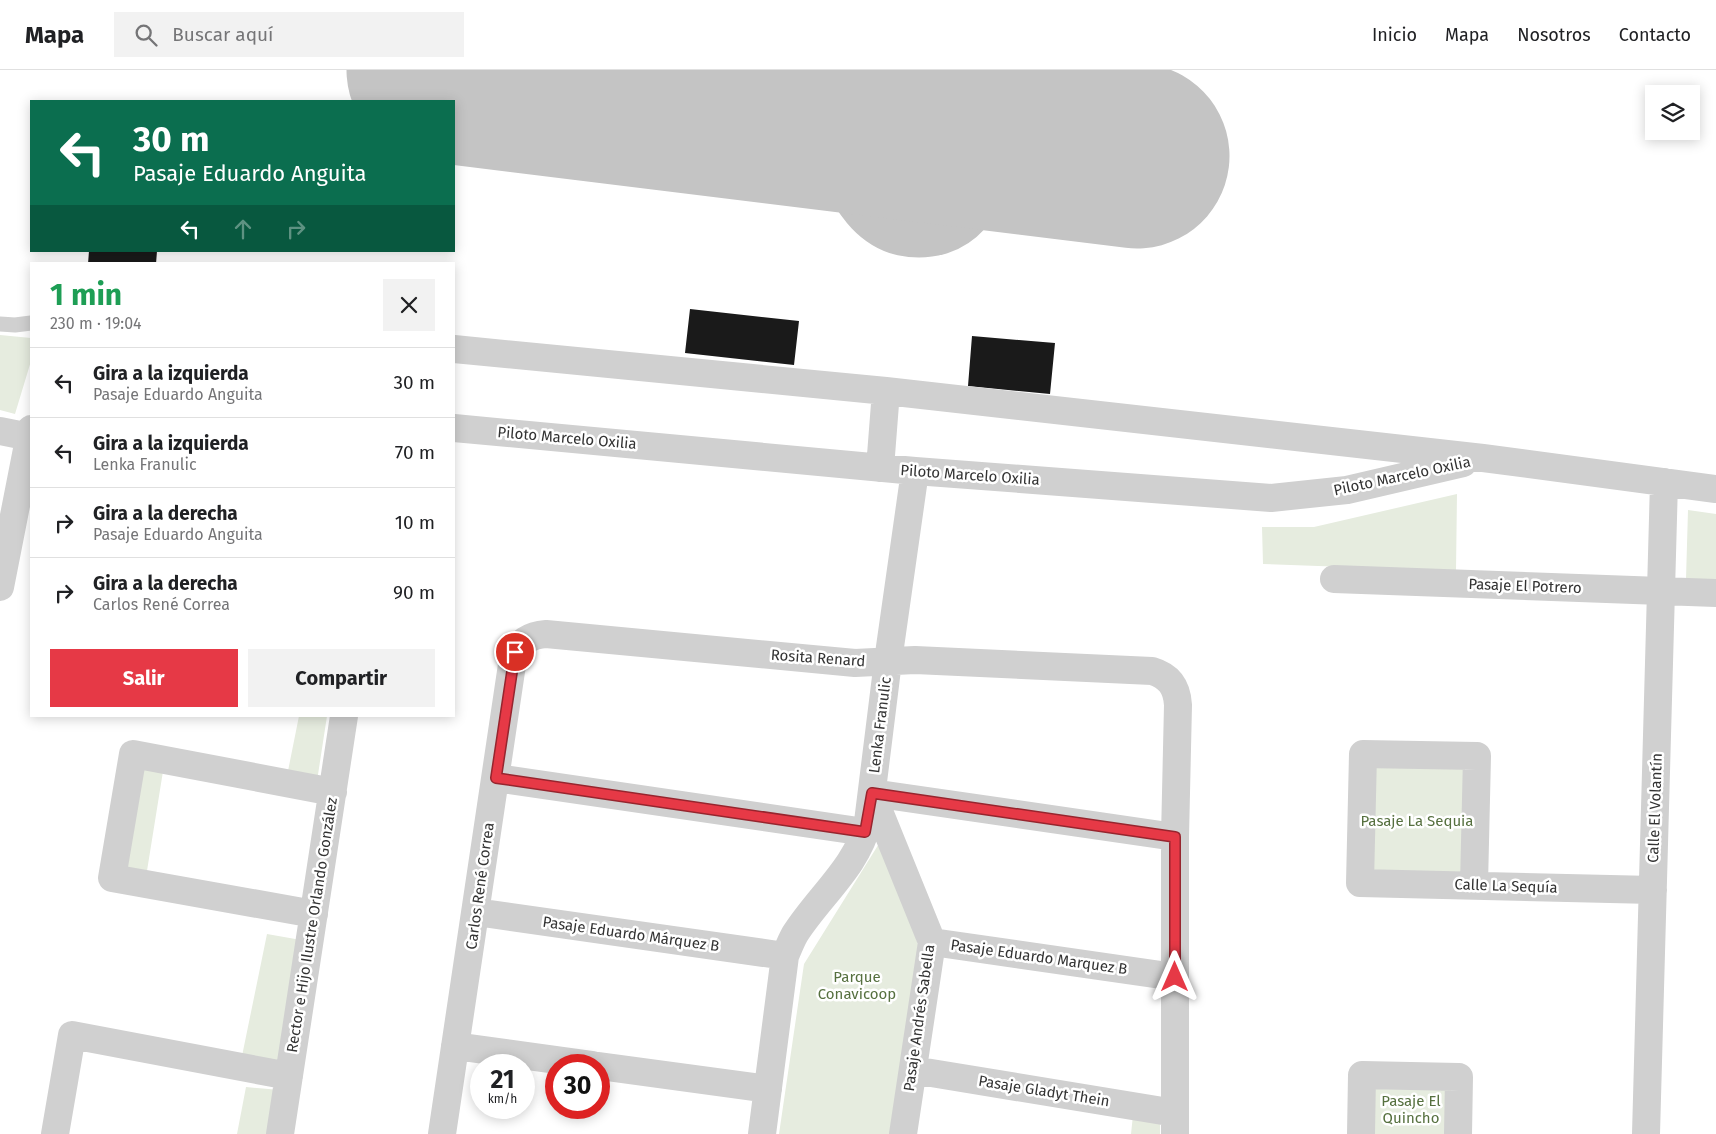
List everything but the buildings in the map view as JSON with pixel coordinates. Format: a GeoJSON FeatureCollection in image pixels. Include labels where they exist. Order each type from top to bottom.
{"type":"FeatureCollection","features":[{"type":"Feature","properties":{"kind":"street","name":"Piloto Marcelo Oxilia"},"geometry":{"type":"LineString","coordinates":[[455,349],[886,391],[1483,458],[1716,489]]}},
{"type":"Feature","properties":{"kind":"street"},"geometry":{"type":"LineString","coordinates":[[880,468],[886,391]]}},
{"type":"Feature","properties":{"kind":"street","name":"Piloto Marcelo Oxilia"},"geometry":{"type":"LineString","coordinates":[[455,428],[915,471],[1271,498],[1347,490],[1483,458]]}},
{"type":"Feature","properties":{"kind":"street"},"geometry":{"type":"LineString","coordinates":[[0,431],[30,433],[0,587]]}},
{"type":"Feature","properties":{"kind":"street","name":"Lenka Franulic"},"geometry":{"type":"LineString","coordinates":[[762,1134],[785,956],[794,935],[850,862],[865,832],[872,793],[888,661],[915,471]]}},
{"type":"Feature","properties":{"kind":"street","name":"Calle El Volantín"},"geometry":{"type":"LineString","coordinates":[[1646,1134],[1664,482]]}},
{"type":"Feature","properties":{"kind":"street","name":"Pasaje El Potrero"},"geometry":{"type":"LineString","coordinates":[[1334,579],[1716,593]]}},
{"type":"Feature","properties":{"kind":"street","name":"Rosita Renard"},"geometry":{"type":"LineString","coordinates":[[524,640],[531,636],[546,634],[855,663],[916,660],[1152,671],[1165,676],[1170,682],[1175,689],[1178,705],[1175,837]]}},
{"type":"Feature","properties":{"kind":"street","name":"Carlos René Correa"},"geometry":{"type":"LineString","coordinates":[[442,1134],[513,658],[524,640]]}},
{"type":"Feature","properties":{"kind":"street","name":"Rector e Hijo Ilustre Orlando González"},"geometry":{"type":"LineString","coordinates":[[280,1134],[344,717]]}},
{"type":"Feature","properties":{"kind":"street"},"geometry":{"type":"LineString","coordinates":[[314,914],[112,878],[133,754],[333,792]]}},
{"type":"Feature","properties":{"kind":"street","name":"Calle La Sequía"},"geometry":{"type":"LineString","coordinates":[[1474,885],[1477,756],[1363,754],[1360,883],[1653,890]]}},
{"type":"Feature","properties":{"kind":"street"},"geometry":{"type":"LineString","coordinates":[[496,778],[865,832]]}},
{"type":"Feature","properties":{"kind":"street"},"geometry":{"type":"LineString","coordinates":[[872,793],[1175,837],[1175,1123]]}},
{"type":"Feature","properties":{"kind":"street","name":"Pasaje Andrés Sabella"},"geometry":{"type":"LineString","coordinates":[[872,793],[932,942],[903,1134]]}},
{"type":"Feature","properties":{"kind":"street","name":"Pasaje Eduardo Márquez B"},"geometry":{"type":"LineString","coordinates":[[476,912],[785,956]]}},
{"type":"Feature","properties":{"kind":"street","name":"Pasaje Eduardo Marquez B"},"geometry":{"type":"LineString","coordinates":[[932,942],[1175,977]]}},
{"type":"Feature","properties":{"kind":"street"},"geometry":{"type":"LineString","coordinates":[[55,1134],[72,1035],[289,1076]]}},
{"type":"Feature","properties":{"kind":"street"},"geometry":{"type":"LineString","coordinates":[[456,1046],[545,1058]]}},
{"type":"Feature","properties":{"kind":"street"},"geometry":{"type":"LineString","coordinates":[[610,1067],[768,1089]]}},
{"type":"Feature","properties":{"kind":"street","name":"Pasaje Gladyt Thein"},"geometry":{"type":"LineString","coordinates":[[913,1070],[1175,1123]]}},
{"type":"Feature","properties":{"kind":"street"},"geometry":{"type":"LineString","coordinates":[[1361,1134],[1362,1075],[1459,1077],[1458,1134]]}},
{"type":"Feature","properties":{"kind":"lane"},"geometry":{"type":"LineString","coordinates":[[0,324],[30,323]]}},
{"type":"Feature","properties":{"kind":"green space"},"geometry":{"type":"Polygon","coordinates":[[[0,335],[30,338],[30,364],[15,414],[0,410],[0,335]]]}},
{"type":"Feature","properties":{"kind":"green space"},"geometry":{"type":"Polygon","coordinates":[[[1457,494],[1456,571],[1263,564],[1262,527],[1314,527],[1457,494]]]}},
{"type":"Feature","properties":{"kind":"green space"},"geometry":{"type":"Polygon","coordinates":[[[1688,510],[1716,514],[1716,579],[1686,579],[1688,510]]]}},
{"type":"Feature","properties":{"kind":"green space"},"geometry":{"type":"Polygon","coordinates":[[[299,717],[327,717],[317,781],[287,776],[299,717]]]}},
{"type":"Feature","properties":{"kind":"green space"},"geometry":{"type":"Polygon","coordinates":[[[137,761],[164,765],[146,877],[118,872],[137,761]]]}},
{"type":"Feature","properties":{"kind":"green space","name":"Pasaje La Sequia"},"geometry":{"type":"Polygon","coordinates":[[[1372,764],[1465,767],[1462,878],[1370,875],[1372,764]]]}},
{"type":"Feature","properties":{"kind":"green space","name":"Parque Conavicoop"},"geometry":{"type":"Polygon","coordinates":[[[885,834],[919,948],[890,1134],[779,1134],[804,964],[885,834]]]}},
{"type":"Feature","properties":{"kind":"green space"},"geometry":{"type":"Polygon","coordinates":[[[267,934],[301,940],[282,1063],[242,1056],[267,934]]]}},
{"type":"Feature","properties":{"kind":"green space","name":"Pasaje El Quincho"},"geometry":{"type":"Polygon","coordinates":[[[1371,1085],[1451,1086],[1450,1134],[1370,1134],[1371,1085]]]}},
{"type":"Feature","properties":{"kind":"green space"},"geometry":{"type":"Polygon","coordinates":[[[246,1087],[280,1090],[271,1134],[237,1134],[246,1087]]]}},
{"type":"Feature","properties":{"kind":"green space"},"geometry":{"type":"Polygon","coordinates":[[[1133,1115],[1160,1120],[1160,1134],[1131,1134],[1133,1115]]]}},
{"type":"Feature","properties":{"kind":"taxiway"},"geometry":{"type":"LineString","coordinates":[[789,113],[813,127],[834,143],[877,202],[894,215],[909,220],[936,218],[948,212],[964,195],[970,172],[969,147],[966,135]]}},
{"type":"Feature","properties":{"kind":"runway"},"geometry":{"type":"LineString","coordinates":[[439,70],[1137,156]]}},
{"type":"Feature","properties":{"kind":"route"},"geometry":{"type":"LineString","coordinates":[[515,652],[496,778],[865,832],[872,793],[1175,837],[1175,977]]}}]}
